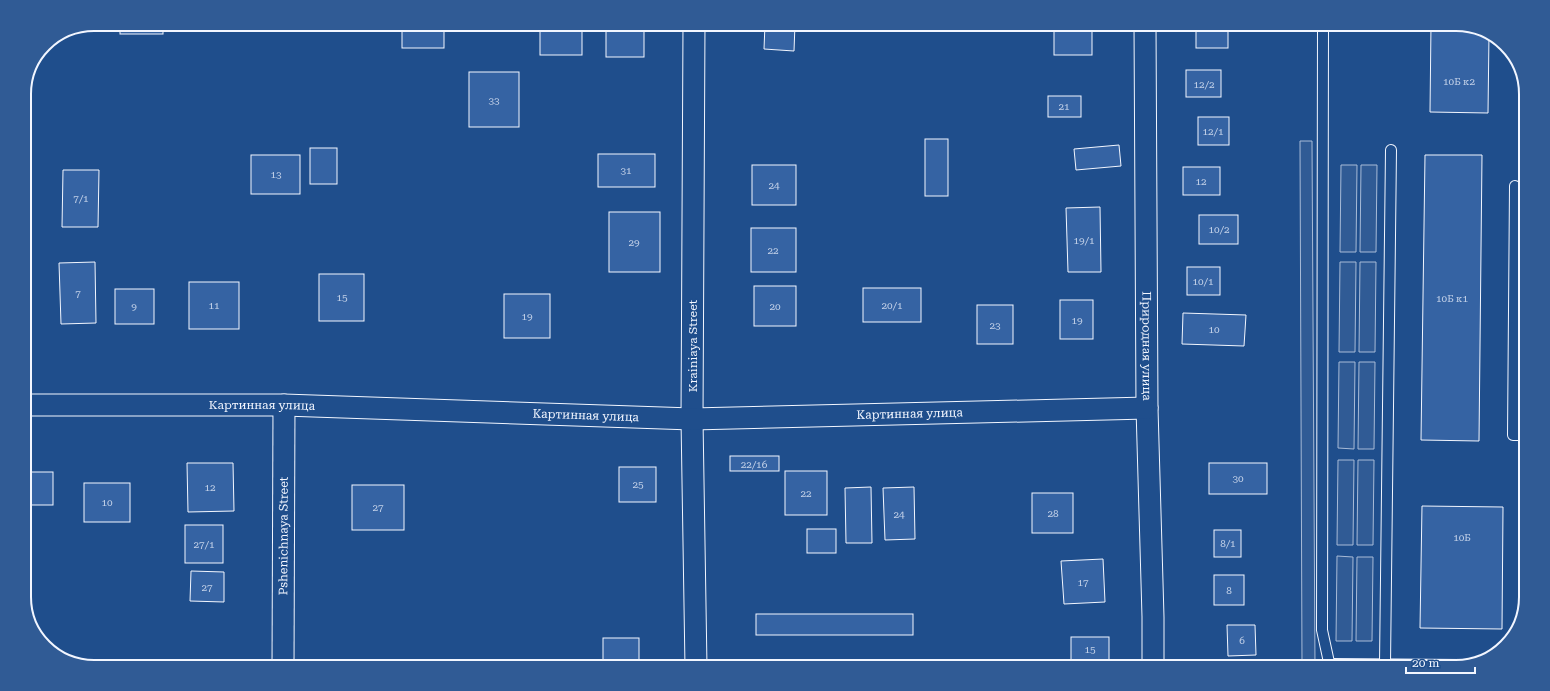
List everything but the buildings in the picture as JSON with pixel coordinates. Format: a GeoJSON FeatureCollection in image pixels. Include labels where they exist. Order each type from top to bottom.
{"type":"FeatureCollection","features":[{"type":"Feature","properties":{"kind":"street","name":"Krainiaya Street"},"geometry":{"type":"LineString","coordinates":[[694,31],[692,419],[696,660]]}},
{"type":"Feature","properties":{"kind":"street","name":"Природная улица"},"geometry":{"type":"LineString","coordinates":[[1144,31],[1147,408],[1153,660]]}},
{"type":"Feature","properties":{"kind":"street","name":"Картинная улица"},"geometry":{"type":"LineString","coordinates":[[31,405],[284,405],[692,419],[1147,408]]}},
{"type":"Feature","properties":{"kind":"street","name":"Pshenichnaya Street"},"geometry":{"type":"LineString","coordinates":[[283,660],[284,405]]}},
{"type":"Feature","properties":{"kind":"lane"},"geometry":{"type":"LineString","coordinates":[[1323,31],[1322,630],[1329,660]]}},
{"type":"Feature","properties":{"kind":"lane"},"geometry":{"type":"LineString","coordinates":[[1385,660],[1391,150]]}},
{"type":"Feature","properties":{"kind":"lane"},"geometry":{"type":"LineString","coordinates":[[1515,186],[1513,434],[1519,434]]}},
{"type":"Feature","properties":{"kind":"lane"},"geometry":{"type":"LineString","coordinates":[[1514,327],[1519,327]]}},
{"type":"Feature","properties":{"kind":"shaded area"},"geometry":{"type":"Polygon","coordinates":[[[1300,141],[1312,141],[1315,660],[1302,660],[1300,141]]]}},
{"type":"Feature","properties":{"kind":"shaded area"},"geometry":{"type":"Polygon","coordinates":[[[1341,165],[1357,165],[1356,252],[1340,252],[1341,165]]]}},
{"type":"Feature","properties":{"kind":"shaded area"},"geometry":{"type":"Polygon","coordinates":[[[1361,165],[1377,165],[1376,252],[1360,252],[1361,165]]]}},
{"type":"Feature","properties":{"kind":"shaded area"},"geometry":{"type":"Polygon","coordinates":[[[1340,262],[1356,262],[1355,352],[1339,352],[1340,262]]]}},
{"type":"Feature","properties":{"kind":"shaded area"},"geometry":{"type":"Polygon","coordinates":[[[1360,262],[1376,262],[1375,352],[1359,352],[1360,262]]]}},
{"type":"Feature","properties":{"kind":"shaded area"},"geometry":{"type":"Polygon","coordinates":[[[1339,362],[1355,362],[1354,449],[1338,448],[1339,362]]]}},
{"type":"Feature","properties":{"kind":"shaded area"},"geometry":{"type":"Polygon","coordinates":[[[1359,362],[1375,362],[1374,449],[1358,449],[1359,362]]]}},
{"type":"Feature","properties":{"kind":"shaded area"},"geometry":{"type":"Polygon","coordinates":[[[1338,460],[1354,460],[1353,545],[1337,545],[1338,460]]]}},
{"type":"Feature","properties":{"kind":"shaded area"},"geometry":{"type":"Polygon","coordinates":[[[1358,460],[1374,460],[1373,545],[1357,545],[1358,460]]]}},
{"type":"Feature","properties":{"kind":"shaded area"},"geometry":{"type":"Polygon","coordinates":[[[1337,556],[1353,557],[1352,641],[1336,641],[1337,556]]]}},
{"type":"Feature","properties":{"kind":"shaded area"},"geometry":{"type":"Polygon","coordinates":[[[1357,557],[1373,557],[1372,641],[1356,641],[1357,557]]]}}]}
